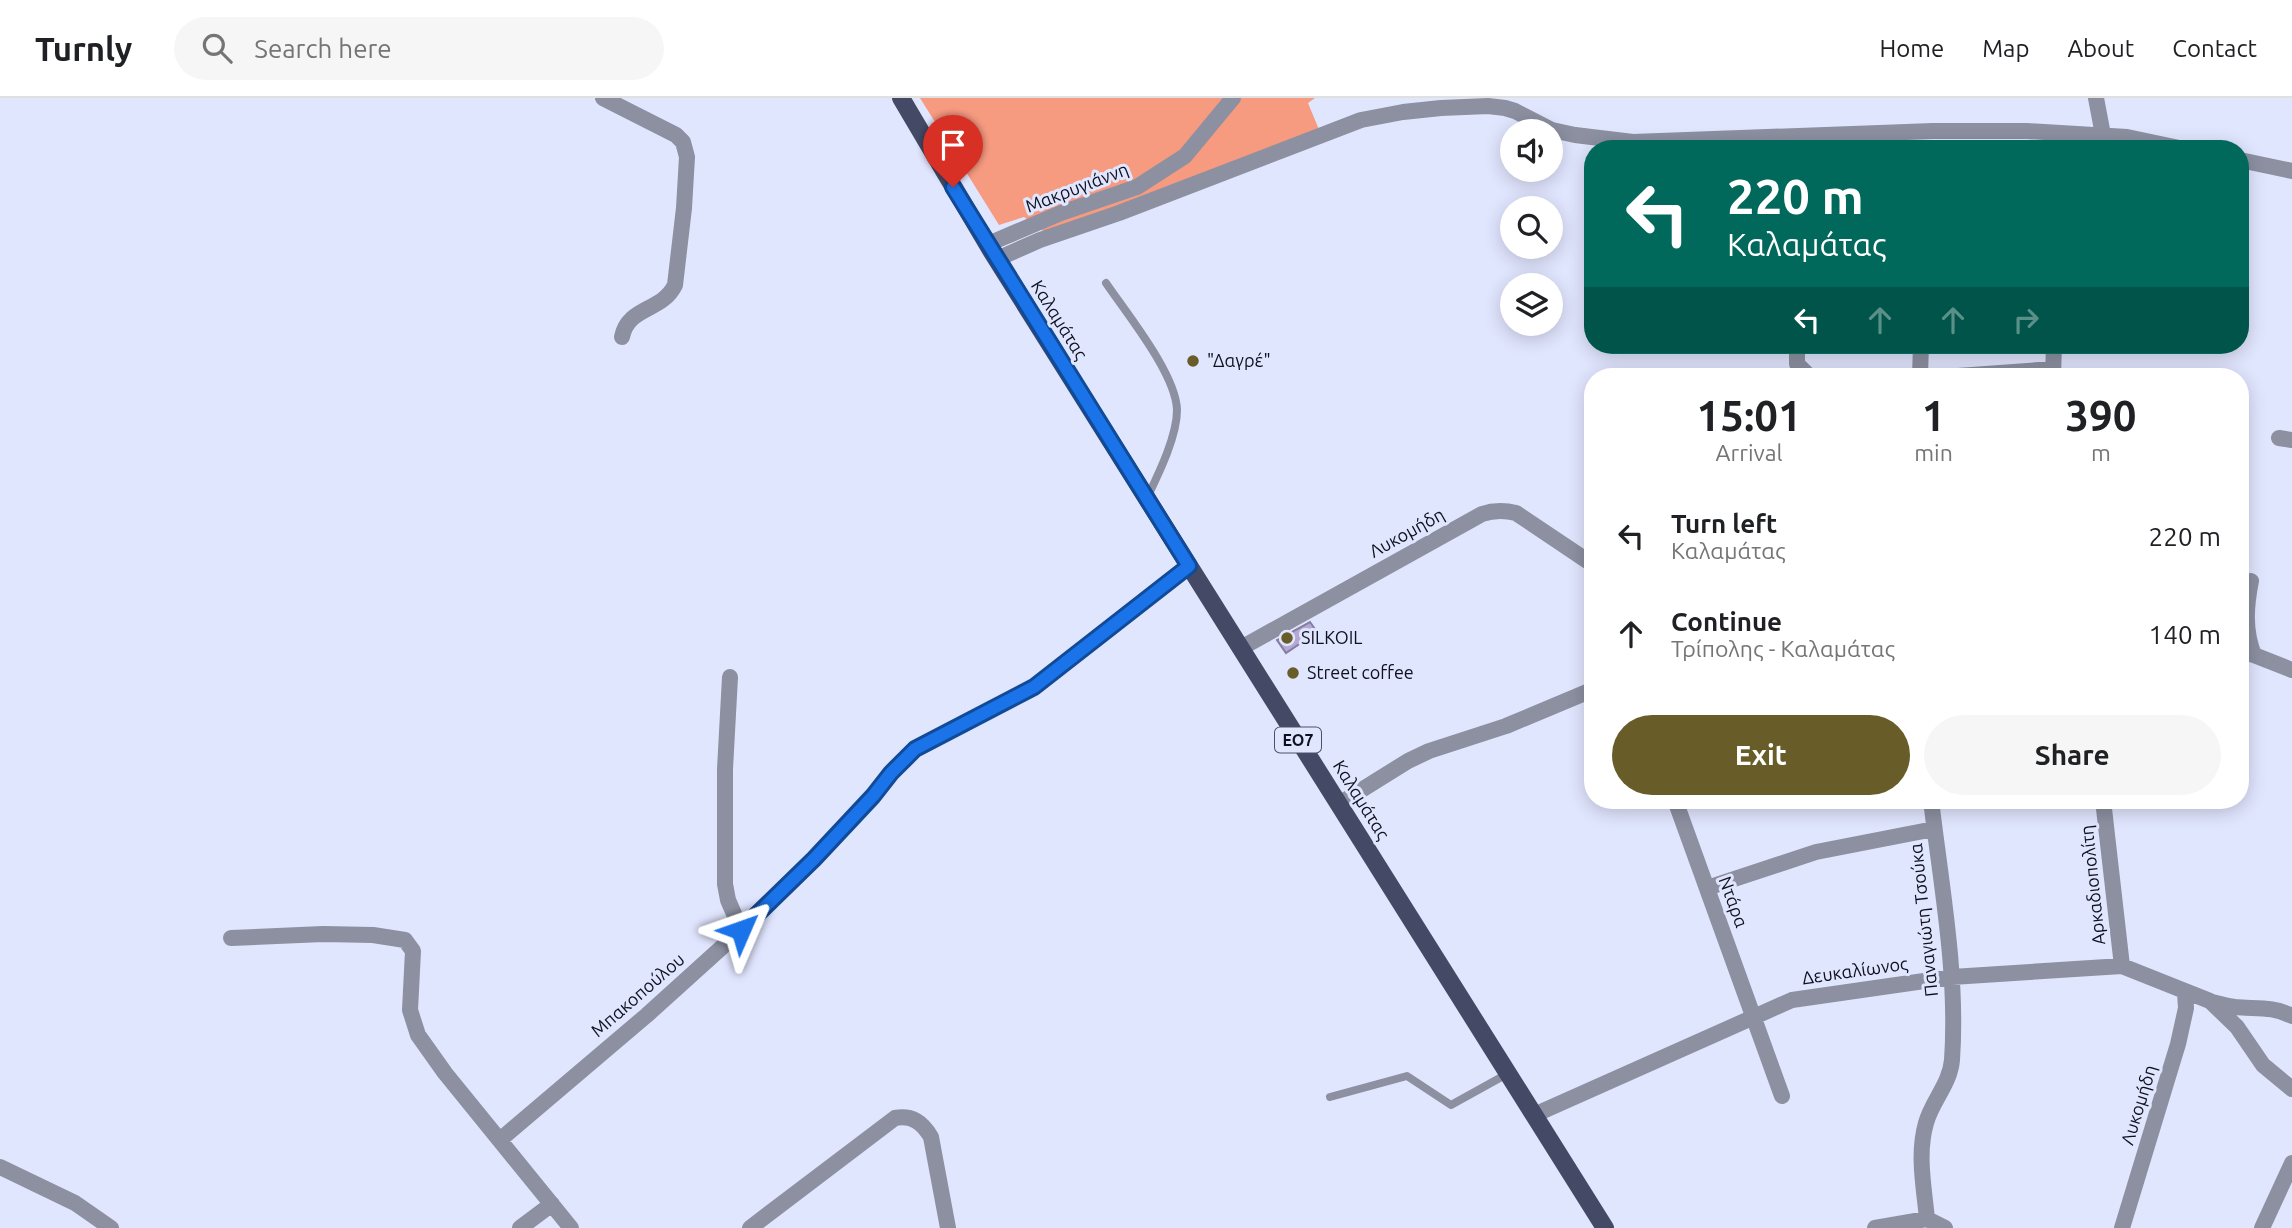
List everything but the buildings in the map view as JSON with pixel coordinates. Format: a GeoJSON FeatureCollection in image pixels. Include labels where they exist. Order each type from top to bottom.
{"type":"FeatureCollection","features":[{"type":"Feature","properties":{"kind":"main road","name":"ΕΟ7"},"geometry":{"type":"LineString","coordinates":[[901,98],[992,252]]}},
{"type":"Feature","properties":{"kind":"main road","name":"Καλαμάτας"},"geometry":{"type":"LineString","coordinates":[[992,252],[1605,1228]]}},
{"type":"Feature","properties":{"kind":"street"},"geometry":{"type":"LineString","coordinates":[[603,98],[676,135],[683,142],[687,157],[675,285],[664,300],[632,317],[622,337]]}},
{"type":"Feature","properties":{"kind":"street","name":"Μακρυγιάννη"},"geometry":{"type":"LineString","coordinates":[[992,252],[1061,213],[1137,187],[1185,156],[1233,98]]}},
{"type":"Feature","properties":{"kind":"street"},"geometry":{"type":"LineString","coordinates":[[2096,98],[2103,135]]}},
{"type":"Feature","properties":{"kind":"street"},"geometry":{"type":"LineString","coordinates":[[992,252],[1040,240],[1119,213],[1361,120],[1403,112],[1467,106],[1505,108],[1552,130],[1616,140]]}},
{"type":"Feature","properties":{"kind":"street"},"geometry":{"type":"LineString","coordinates":[[1843,140],[1933,131],[2049,140]]}},
{"type":"Feature","properties":{"kind":"street"},"geometry":{"type":"LineString","coordinates":[[1932,140],[1933,131]]}},
{"type":"Feature","properties":{"kind":"street"},"geometry":{"type":"LineString","coordinates":[[2069,140],[2103,135],[2141,140]]}},
{"type":"Feature","properties":{"kind":"street"},"geometry":{"type":"LineString","coordinates":[[2249,162],[2292,171]]}},
{"type":"Feature","properties":{"kind":"street","name":"Λυκομήδη"},"geometry":{"type":"LineString","coordinates":[[1241,648],[1482,514],[1493,511],[1516,513],[1584,559]]}},
{"type":"Feature","properties":{"kind":"street","name":"Μπακοπούλου"},"geometry":{"type":"LineString","coordinates":[[501,1139],[647,1015],[741,930],[824,849],[915,749],[1034,687],[1189,566]]}},
{"type":"Feature","properties":{"kind":"street"},"geometry":{"type":"LineString","coordinates":[[2249,589],[2251,581]]}},
{"type":"Feature","properties":{"kind":"street"},"geometry":{"type":"LineString","coordinates":[[2249,654],[2292,670]]}},
{"type":"Feature","properties":{"kind":"street"},"geometry":{"type":"LineString","coordinates":[[730,677],[725,769],[724,884],[741,930]]}},
{"type":"Feature","properties":{"kind":"street"},"geometry":{"type":"LineString","coordinates":[[1339,804],[1429,751],[1506,726],[1584,693]]}},
{"type":"Feature","properties":{"kind":"street","name":"Ντάρα"},"geometry":{"type":"LineString","coordinates":[[1678,809],[1782,1096]]}},
{"type":"Feature","properties":{"kind":"street","name":"Παναγιώτη Τσούκα"},"geometry":{"type":"LineString","coordinates":[[1927,1219],[1922,1146],[1926,1123],[1947,1082],[1951,1067],[1952,977],[1932,809]]}},
{"type":"Feature","properties":{"kind":"street","name":"Αρκαδιοπολίτη"},"geometry":{"type":"LineString","coordinates":[[2104,809],[2122,966]]}},
{"type":"Feature","properties":{"kind":"street"},"geometry":{"type":"LineString","coordinates":[[1707,887],[1816,852],[1934,829]]}},
{"type":"Feature","properties":{"kind":"street"},"geometry":{"type":"LineString","coordinates":[[231,938],[323,934],[373,935],[405,940],[413,951],[410,1010],[418,1035],[445,1073],[571,1228]]}},
{"type":"Feature","properties":{"kind":"street"},"geometry":{"type":"LineString","coordinates":[[2122,966],[2210,1001],[2235,1007],[2264,1007],[2292,1016]]}},
{"type":"Feature","properties":{"kind":"street","name":"Δευκαλίωνος"},"geometry":{"type":"LineString","coordinates":[[1534,1115],[1791,1000],[1952,977],[2122,966]]}},
{"type":"Feature","properties":{"kind":"street","name":"Λυκομήδη"},"geometry":{"type":"LineString","coordinates":[[2122,1228],[2178,1044],[2186,1008],[2185,993]]}},
{"type":"Feature","properties":{"kind":"street"},"geometry":{"type":"LineString","coordinates":[[2210,1001],[2237,1027],[2263,1065],[2292,1089]]}},
{"type":"Feature","properties":{"kind":"street"},"geometry":{"type":"LineString","coordinates":[[750,1228],[895,1118],[905,1116],[925,1126],[931,1137],[948,1228]]}},
{"type":"Feature","properties":{"kind":"street"},"geometry":{"type":"LineString","coordinates":[[2262,1228],[2292,1163]]}},
{"type":"Feature","properties":{"kind":"street"},"geometry":{"type":"LineString","coordinates":[[0,1167],[75,1203],[111,1228]]}},
{"type":"Feature","properties":{"kind":"street"},"geometry":{"type":"LineString","coordinates":[[520,1228],[552,1204]]}},
{"type":"Feature","properties":{"kind":"street"},"geometry":{"type":"LineString","coordinates":[[1875,1228],[1927,1219],[1945,1228]]}},
{"type":"Feature","properties":{"kind":"lane"},"geometry":{"type":"LineString","coordinates":[[1107,283],[1169,377],[1177,411],[1171,440],[1147,498]]}},
{"type":"Feature","properties":{"kind":"lane"},"geometry":{"type":"LineString","coordinates":[[1330,1097],[1407,1076],[1451,1105],[1508,1073]]}},
{"type":"Feature","properties":{"kind":"shaded area"},"geometry":{"type":"Polygon","coordinates":[[[920,98],[1315,98],[1308,103],[1320,132],[1046,233],[1024,217],[999,225],[920,98]]]}},
{"type":"Feature","properties":{"kind":"place","name":"\"Δαγρέ\""},"geometry":{"type":"Point","coordinates":[1193,361]}},
{"type":"Feature","properties":{"kind":"place","name":"SILKOIL"},"geometry":{"type":"Point","coordinates":[1287,638]}},
{"type":"Feature","properties":{"kind":"place","name":"Street coffee"},"geometry":{"type":"Point","coordinates":[1293,673]}},
{"type":"Feature","properties":{"kind":"route"},"geometry":{"type":"LineString","coordinates":[[741,930],[842,831],[915,749],[1034,687],[1189,566],[953,187]]}}]}
